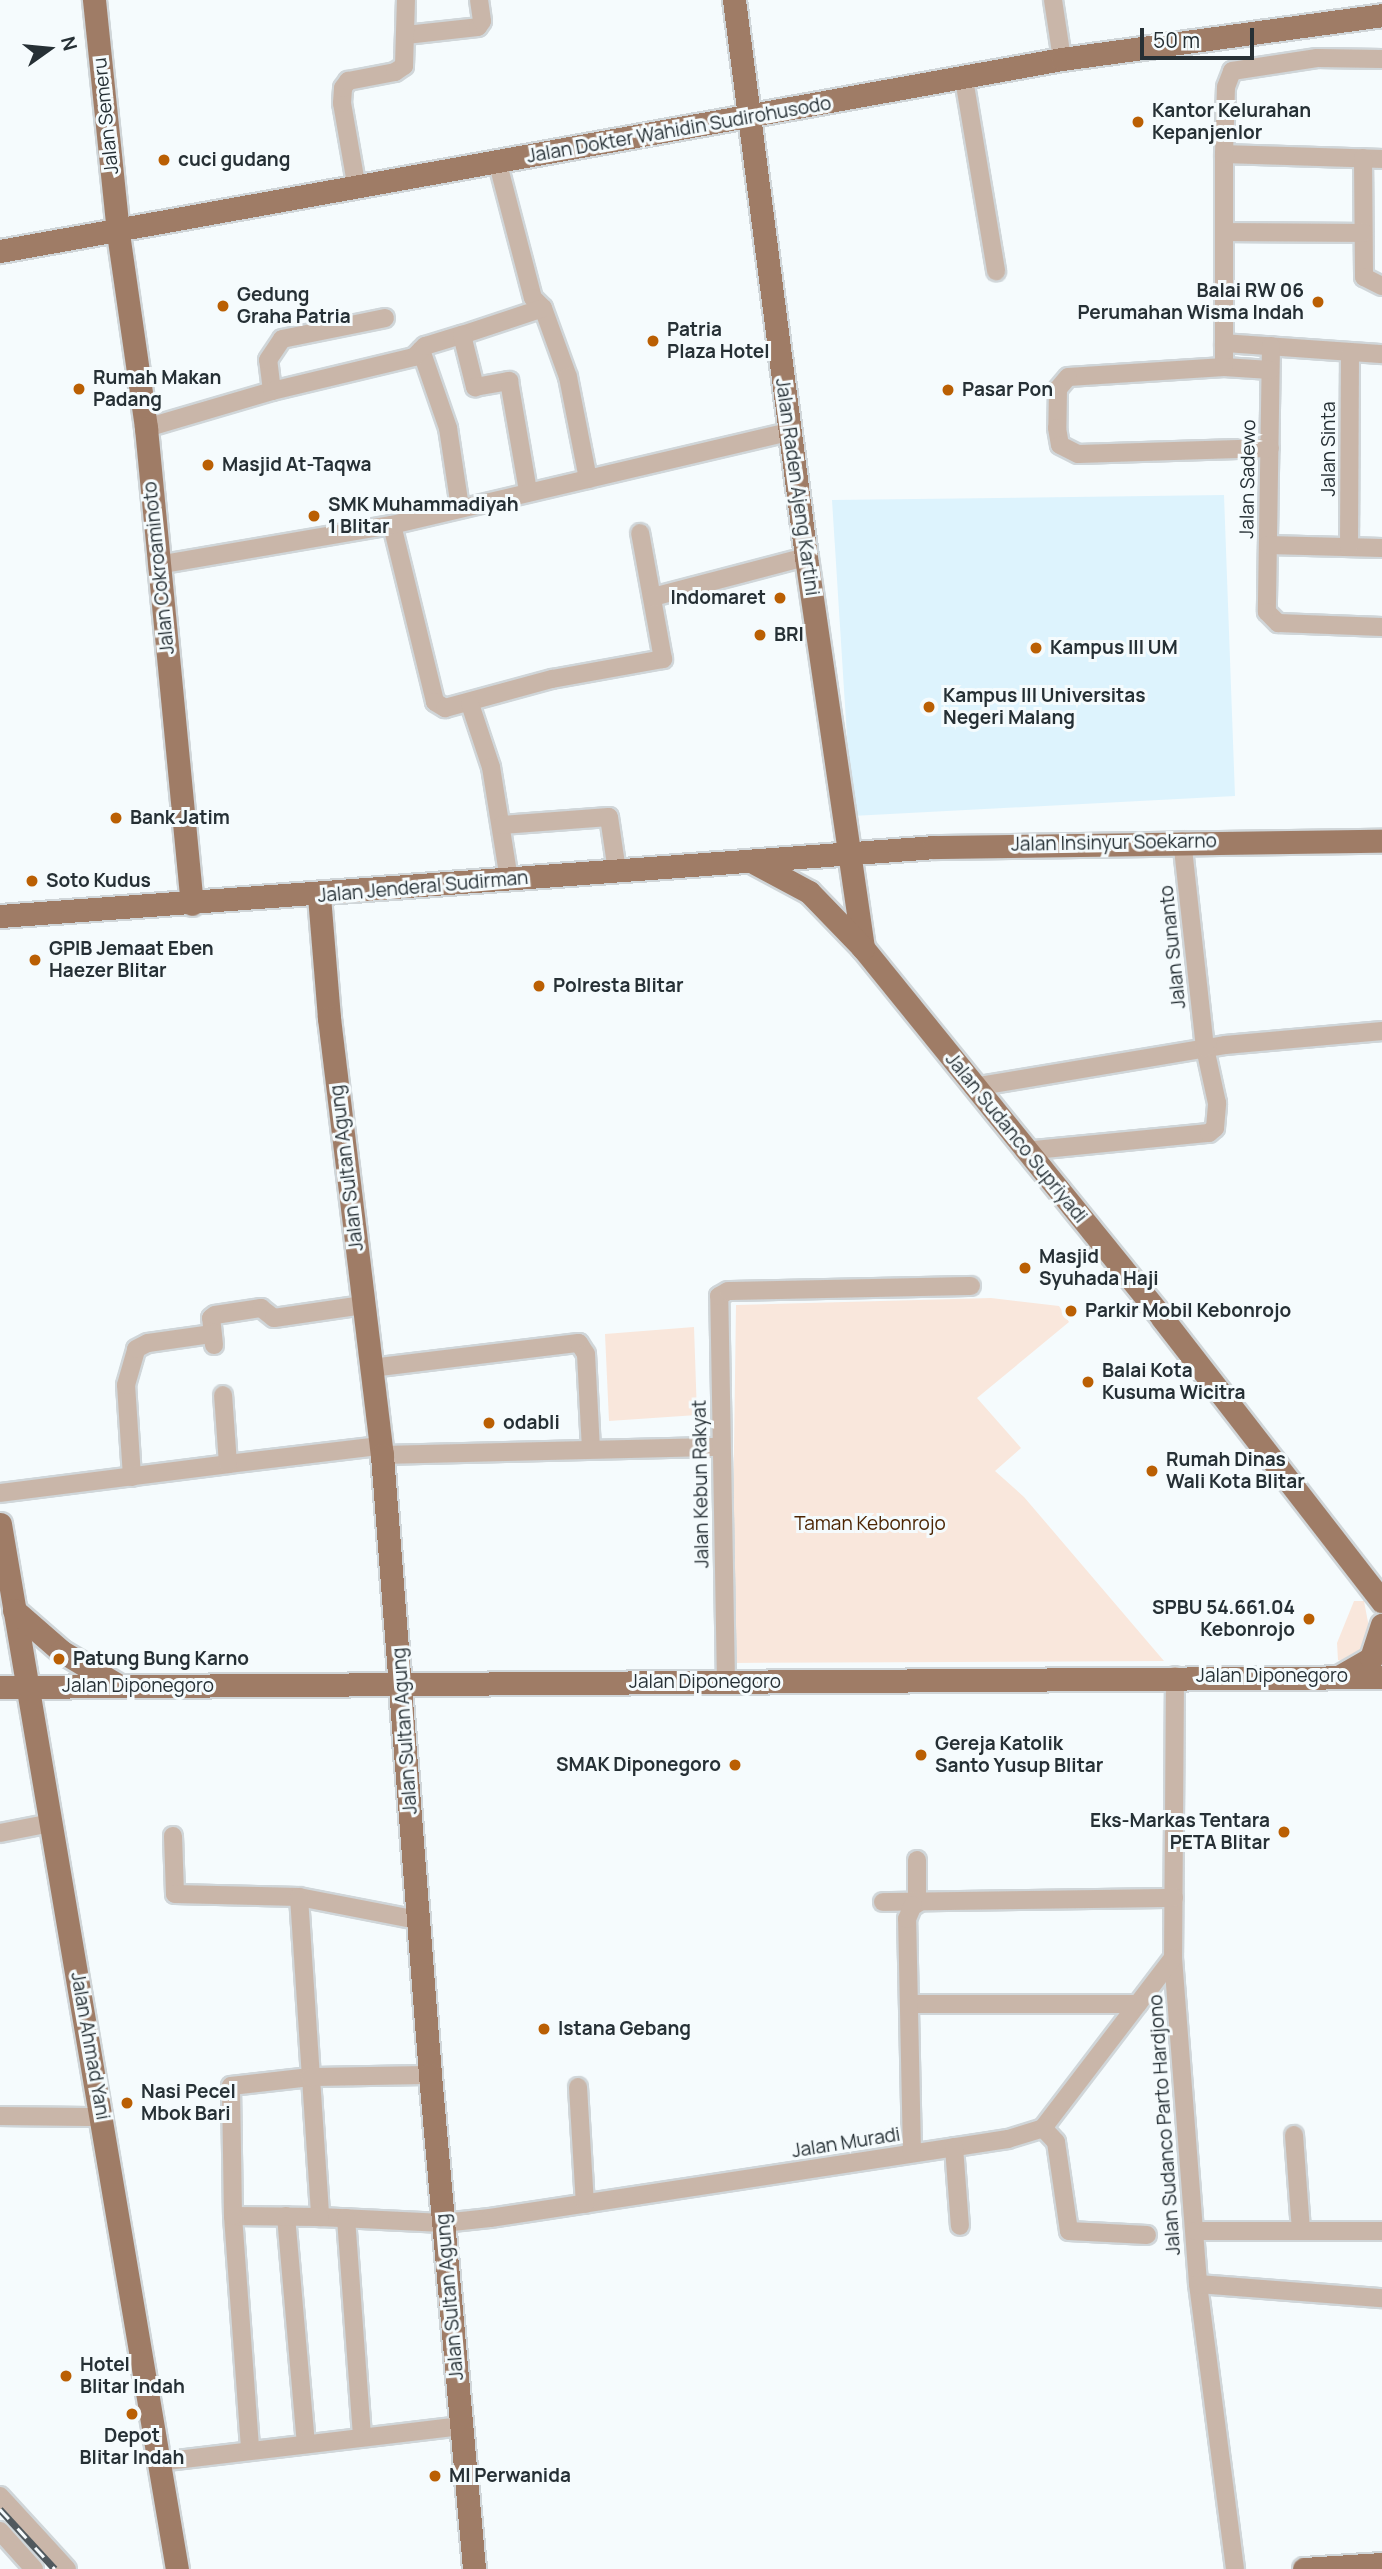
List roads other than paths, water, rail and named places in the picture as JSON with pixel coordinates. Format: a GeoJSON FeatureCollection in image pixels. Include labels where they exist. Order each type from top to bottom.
{"type":"FeatureCollection","features":[{"type":"Feature","properties":{"kind":"main road","name":"Jalan Semeru"},"geometry":{"type":"LineString","coordinates":[[94,0],[118,233]]}},
{"type":"Feature","properties":{"kind":"main road","name":"Jalan Raden Ajeng Kartini"},"geometry":{"type":"LineString","coordinates":[[734,0],[847,855]]}},
{"type":"Feature","properties":{"kind":"main road","name":"Jalan Dokter Wahidin Sudirohusodo"},"geometry":{"type":"LineString","coordinates":[[0,251],[118,233],[1062,60],[1375,20]]}},
{"type":"Feature","properties":{"kind":"main road","name":"Jalan Cokroaminoto"},"geometry":{"type":"LineString","coordinates":[[118,233],[146,428],[157,565],[192,904]]}},
{"type":"Feature","properties":{"kind":"main road","name":"Jalan Insinyur Soekarno"},"geometry":{"type":"LineString","coordinates":[[847,855],[934,847],[1182,841],[1382,841]]}},
{"type":"Feature","properties":{"kind":"main road","name":"Jalan Jenderal Sudirman"},"geometry":{"type":"LineString","coordinates":[[0,916],[847,855]]}},
{"type":"Feature","properties":{"kind":"main road","name":"Jalan Sudanco Supriyadi"},"geometry":{"type":"LineString","coordinates":[[847,855],[863,948],[1092,1232],[1382,1601]]}},
{"type":"Feature","properties":{"kind":"main road"},"geometry":{"type":"LineString","coordinates":[[749,861],[809,891],[863,948]]}},
{"type":"Feature","properties":{"kind":"main road","name":"Jalan Sultan Agung"},"geometry":{"type":"LineString","coordinates":[[319,895],[381,1450],[402,1684],[417,1920],[474,2569]]}},
{"type":"Feature","properties":{"kind":"main road","name":"Jalan Ahmad Yani"},"geometry":{"type":"LineString","coordinates":[[0,1524],[102,2117],[169,2460],[177,2569]]}},
{"type":"Feature","properties":{"kind":"main road"},"geometry":{"type":"LineString","coordinates":[[14,1610],[61,1651],[122,1687]]}},
{"type":"Feature","properties":{"kind":"main road"},"geometry":{"type":"LineString","coordinates":[[1342,1675],[1371,1658],[1382,1625]]}},
{"type":"Feature","properties":{"kind":"main road","name":"Jalan Diponegoro"},"geometry":{"type":"LineString","coordinates":[[0,1687],[726,1683],[1175,1676],[1382,1677]]}},
{"type":"Feature","properties":{"kind":"main road"},"geometry":{"type":"LineString","coordinates":[[1304,2569],[1381,2566]]}},
{"type":"Feature","properties":{"kind":"street"},"geometry":{"type":"LineString","coordinates":[[357,189],[342,103],[343,88],[348,81],[402,67],[406,0]]}},
{"type":"Feature","properties":{"kind":"street"},"geometry":{"type":"LineString","coordinates":[[406,35],[478,27],[479,0]]}},
{"type":"Feature","properties":{"kind":"street"},"geometry":{"type":"LineString","coordinates":[[1054,0],[1062,60]]}},
{"type":"Feature","properties":{"kind":"street"},"geometry":{"type":"LineString","coordinates":[[1224,367],[1227,232],[1224,154],[1227,87],[1232,71],[1256,64],[1317,58],[1382,59]]}},
{"type":"Feature","properties":{"kind":"street"},"geometry":{"type":"LineString","coordinates":[[964,79],[996,271]]}},
{"type":"Feature","properties":{"kind":"street"},"geometry":{"type":"LineString","coordinates":[[1224,154],[1382,159]]}},
{"type":"Feature","properties":{"kind":"street"},"geometry":{"type":"LineString","coordinates":[[1363,158],[1364,277],[1382,286]]}},
{"type":"Feature","properties":{"kind":"street"},"geometry":{"type":"LineString","coordinates":[[498,164],[533,298],[543,308],[568,377],[588,479]]}},
{"type":"Feature","properties":{"kind":"street"},"geometry":{"type":"LineString","coordinates":[[1227,232],[1363,233]]}},
{"type":"Feature","properties":{"kind":"street"},"geometry":{"type":"LineString","coordinates":[[146,428],[272,391],[414,357],[421,349],[543,308]]}},
{"type":"Feature","properties":{"kind":"street"},"geometry":{"type":"LineString","coordinates":[[272,391],[268,360],[282,339],[385,318]]}},
{"type":"Feature","properties":{"kind":"street"},"geometry":{"type":"LineString","coordinates":[[461,335],[475,387],[509,381],[528,491]]}},
{"type":"Feature","properties":{"kind":"street"},"geometry":{"type":"LineString","coordinates":[[1224,344],[1382,354]]}},
{"type":"Feature","properties":{"kind":"street","name":"Jalan Sadewo"},"geometry":{"type":"LineString","coordinates":[[1271,346],[1267,612],[1278,623],[1382,627]]}},
{"type":"Feature","properties":{"kind":"street"},"geometry":{"type":"LineString","coordinates":[[421,349],[448,428],[460,507]]}},
{"type":"Feature","properties":{"kind":"street","name":"Jalan Sinta"},"geometry":{"type":"LineString","coordinates":[[1349,547],[1350,352]]}},
{"type":"Feature","properties":{"kind":"street"},"geometry":{"type":"LineString","coordinates":[[1270,370],[1224,367],[1068,377],[1058,389],[1060,445],[1078,454],[1270,448]]}},
{"type":"Feature","properties":{"kind":"street"},"geometry":{"type":"LineString","coordinates":[[157,565],[392,525],[789,432]]}},
{"type":"Feature","properties":{"kind":"street"},"geometry":{"type":"LineString","coordinates":[[392,525],[435,702],[444,708],[470,704],[552,679],[659,662],[663,654],[640,533]]}},
{"type":"Feature","properties":{"kind":"street"},"geometry":{"type":"LineString","coordinates":[[1268,545],[1382,548]]}},
{"type":"Feature","properties":{"kind":"street"},"geometry":{"type":"LineString","coordinates":[[653,597],[806,557]]}},
{"type":"Feature","properties":{"kind":"street"},"geometry":{"type":"LineString","coordinates":[[470,704],[491,767],[509,880]]}},
{"type":"Feature","properties":{"kind":"street"},"geometry":{"type":"LineString","coordinates":[[502,825],[609,817],[617,871]]}},
{"type":"Feature","properties":{"kind":"street","name":"Jalan Sunanto"},"geometry":{"type":"LineString","coordinates":[[1031,1158],[1209,1133],[1217,1116],[1205,1048],[1182,841]]}},
{"type":"Feature","properties":{"kind":"street"},"geometry":{"type":"LineString","coordinates":[[974,1087],[1205,1048],[1382,1031]]}},
{"type":"Feature","properties":{"kind":"street","name":"Jalan Kebun Rakyat"},"geometry":{"type":"LineString","coordinates":[[726,1683],[716,1305],[719,1296],[728,1292],[971,1286]]}},
{"type":"Feature","properties":{"kind":"street"},"geometry":{"type":"LineString","coordinates":[[132,1477],[126,1385],[136,1349],[148,1343],[213,1340],[211,1318],[215,1315],[261,1308],[274,1318],[363,1305]]}},
{"type":"Feature","properties":{"kind":"street"},"geometry":{"type":"LineString","coordinates":[[371,1368],[579,1343],[586,1354],[591,1449]]}},
{"type":"Feature","properties":{"kind":"street"},"geometry":{"type":"LineString","coordinates":[[223,1395],[229,1464]]}},
{"type":"Feature","properties":{"kind":"street"},"geometry":{"type":"LineString","coordinates":[[0,1493],[229,1464],[381,1450],[721,1447]]}},
{"type":"Feature","properties":{"kind":"street","name":"Jalan Sudanco Parto Hardjono"},"geometry":{"type":"LineString","coordinates":[[1175,1676],[1173,1958],[1198,2284],[1235,2569]]}},
{"type":"Feature","properties":{"kind":"street"},"geometry":{"type":"LineString","coordinates":[[0,1833],[51,1822]]}},
{"type":"Feature","properties":{"kind":"street"},"geometry":{"type":"LineString","coordinates":[[173,1836],[175,1894],[299,1897],[417,1920]]}},
{"type":"Feature","properties":{"kind":"street"},"geometry":{"type":"LineString","coordinates":[[912,2153],[908,1919],[915,1905],[917,1860]]}},
{"type":"Feature","properties":{"kind":"street"},"geometry":{"type":"LineString","coordinates":[[299,1897],[320,2217]]}},
{"type":"Feature","properties":{"kind":"street"},"geometry":{"type":"LineString","coordinates":[[883,1902],[915,1905],[1174,1899]]}},
{"type":"Feature","properties":{"kind":"street"},"geometry":{"type":"LineString","coordinates":[[1147,2235],[1069,2231],[1059,2153],[1043,2127],[1173,1958]]}},
{"type":"Feature","properties":{"kind":"street"},"geometry":{"type":"LineString","coordinates":[[911,2004],[1138,2004]]}},
{"type":"Feature","properties":{"kind":"street"},"geometry":{"type":"LineString","coordinates":[[250,2449],[233,2216],[231,2086],[310,2077],[430,2075]]}},
{"type":"Feature","properties":{"kind":"street"},"geometry":{"type":"LineString","coordinates":[[578,2087],[585,2204]]}},
{"type":"Feature","properties":{"kind":"street"},"geometry":{"type":"LineString","coordinates":[[0,2116],[102,2117]]}},
{"type":"Feature","properties":{"kind":"street","name":"Jalan Muradi"},"geometry":{"type":"LineString","coordinates":[[233,2216],[443,2223],[1008,2139],[1043,2127]]}},
{"type":"Feature","properties":{"kind":"street"},"geometry":{"type":"LineString","coordinates":[[1294,2135],[1301,2230]]}},
{"type":"Feature","properties":{"kind":"street"},"geometry":{"type":"LineString","coordinates":[[954,2147],[960,2226]]}},
{"type":"Feature","properties":{"kind":"street"},"geometry":{"type":"LineString","coordinates":[[286,2216],[306,2444]]}},
{"type":"Feature","properties":{"kind":"street"},"geometry":{"type":"LineString","coordinates":[[346,2218],[362,2436]]}},
{"type":"Feature","properties":{"kind":"street"},"geometry":{"type":"LineString","coordinates":[[1195,2231],[1382,2231]]}},
{"type":"Feature","properties":{"kind":"street"},"geometry":{"type":"LineString","coordinates":[[1198,2284],[1382,2298]]}},
{"type":"Feature","properties":{"kind":"street"},"geometry":{"type":"LineString","coordinates":[[169,2460],[201,2454],[461,2426]]}},
{"type":"Feature","properties":{"kind":"street"},"geometry":{"type":"LineString","coordinates":[[0,2496],[67,2569]]}},
{"type":"Feature","properties":{"kind":"street"},"geometry":{"type":"LineString","coordinates":[[0,2531],[34,2569]]}},
{"type":"Feature","properties":{"kind":"railway"},"geometry":{"type":"LineString","coordinates":[[0,2509],[55,2569]]}},
{"type":"Feature","properties":{"kind":"place","name":"Kantor Kelurahan Kepanjenlor"},"geometry":{"type":"Point","coordinates":[1138,122]}},
{"type":"Feature","properties":{"kind":"place","name":"cuci gudang"},"geometry":{"type":"Point","coordinates":[164,160]}},
{"type":"Feature","properties":{"kind":"place","name":"Balai RW 06 Perumahan Wisma Indah"},"geometry":{"type":"Point","coordinates":[1318,302]}},
{"type":"Feature","properties":{"kind":"place","name":"Gedung Graha Patria"},"geometry":{"type":"Point","coordinates":[223,306]}},
{"type":"Feature","properties":{"kind":"place","name":"Patria Plaza Hotel"},"geometry":{"type":"Point","coordinates":[653,341]}},
{"type":"Feature","properties":{"kind":"place","name":"Rumah Makan Padang"},"geometry":{"type":"Point","coordinates":[79,389]}},
{"type":"Feature","properties":{"kind":"place","name":"Pasar Pon"},"geometry":{"type":"Point","coordinates":[948,390]}},
{"type":"Feature","properties":{"kind":"place","name":"Masjid At-Taqwa"},"geometry":{"type":"Point","coordinates":[208,465]}},
{"type":"Feature","properties":{"kind":"place","name":"SMK Muhammadiyah 1 Blitar"},"geometry":{"type":"Point","coordinates":[314,516]}},
{"type":"Feature","properties":{"kind":"place","name":"Indomaret"},"geometry":{"type":"Point","coordinates":[780,598]}},
{"type":"Feature","properties":{"kind":"place","name":"BRI"},"geometry":{"type":"Point","coordinates":[760,635]}},
{"type":"Feature","properties":{"kind":"place","name":"Kampus III UM"},"geometry":{"type":"Point","coordinates":[1036,648]}},
{"type":"Feature","properties":{"kind":"place","name":"Kampus III Universitas Negeri Malang"},"geometry":{"type":"Point","coordinates":[929,707]}},
{"type":"Feature","properties":{"kind":"place","name":"Bank Jatim"},"geometry":{"type":"Point","coordinates":[116,818]}},
{"type":"Feature","properties":{"kind":"place","name":"Soto Kudus"},"geometry":{"type":"Point","coordinates":[32,881]}},
{"type":"Feature","properties":{"kind":"place","name":"GPIB Jemaat Eben Haezer Blitar"},"geometry":{"type":"Point","coordinates":[35,960]}},
{"type":"Feature","properties":{"kind":"place","name":"Polresta Blitar"},"geometry":{"type":"Point","coordinates":[539,986]}},
{"type":"Feature","properties":{"kind":"place","name":"Masjid Syuhada Haji"},"geometry":{"type":"Point","coordinates":[1025,1268]}},
{"type":"Feature","properties":{"kind":"place","name":"Parkir Mobil Kebonrojo"},"geometry":{"type":"Point","coordinates":[1071,1311]}},
{"type":"Feature","properties":{"kind":"place","name":"Balai Kota Kusuma Wicitra"},"geometry":{"type":"Point","coordinates":[1088,1382]}},
{"type":"Feature","properties":{"kind":"place","name":"odabli"},"geometry":{"type":"Point","coordinates":[489,1423]}},
{"type":"Feature","properties":{"kind":"place","name":"Rumah Dinas Wali Kota Blitar"},"geometry":{"type":"Point","coordinates":[1152,1471]}},
{"type":"Feature","properties":{"kind":"place","name":"SPBU 54.661.04 Kebonrojo"},"geometry":{"type":"Point","coordinates":[1309,1619]}},
{"type":"Feature","properties":{"kind":"place","name":"Patung Bung Karno"},"geometry":{"type":"Point","coordinates":[59,1659]}},
{"type":"Feature","properties":{"kind":"place","name":"Gereja Katolik Santo Yusup Blitar"},"geometry":{"type":"Point","coordinates":[921,1755]}},
{"type":"Feature","properties":{"kind":"place","name":"SMAK Diponegoro"},"geometry":{"type":"Point","coordinates":[735,1765]}},
{"type":"Feature","properties":{"kind":"place","name":"Eks-Markas Tentara PETA Blitar"},"geometry":{"type":"Point","coordinates":[1284,1832]}},
{"type":"Feature","properties":{"kind":"place","name":"Istana Gebang"},"geometry":{"type":"Point","coordinates":[544,2029]}},
{"type":"Feature","properties":{"kind":"place","name":"Nasi Pecel Mbok Bari"},"geometry":{"type":"Point","coordinates":[127,2103]}},
{"type":"Feature","properties":{"kind":"place","name":"Hotel Blitar Indah"},"geometry":{"type":"Point","coordinates":[66,2376]}},
{"type":"Feature","properties":{"kind":"place","name":"Depot Blitar Indah"},"geometry":{"type":"Point","coordinates":[132,2414]}},
{"type":"Feature","properties":{"kind":"place","name":"MI Perwanida"},"geometry":{"type":"Point","coordinates":[435,2476]}},
{"type":"Feature","properties":{"kind":"park label","name":"Taman Kebonrojo"},"geometry":{"type":"Point","coordinates":[870,1524]}}]}
